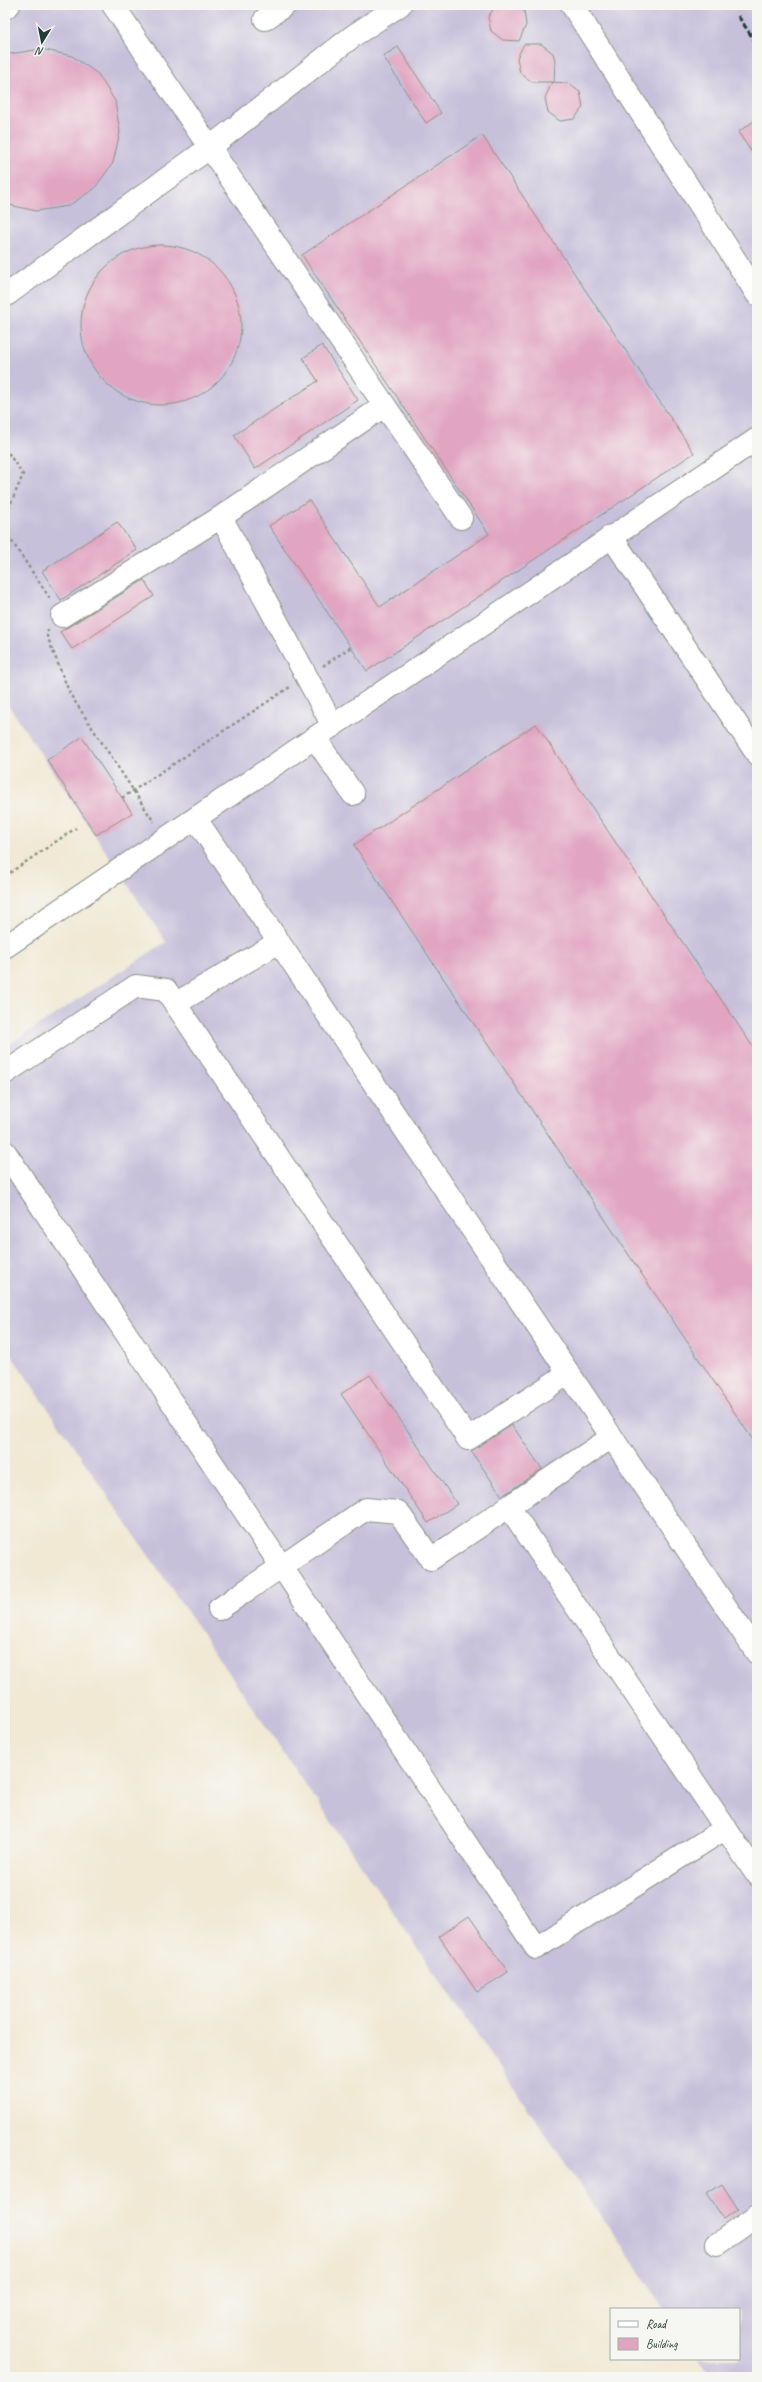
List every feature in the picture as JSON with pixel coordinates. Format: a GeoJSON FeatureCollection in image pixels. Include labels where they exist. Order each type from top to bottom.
{"type":"FeatureCollection","features":[{"type":"Feature","properties":{"kind":"street"},"geometry":{"type":"LineString","coordinates":[[113,5],[461,518]]}},
{"type":"Feature","properties":{"kind":"street"},"geometry":{"type":"LineString","coordinates":[[265,19],[285,5]]}},
{"type":"Feature","properties":{"kind":"street"},"geometry":{"type":"LineString","coordinates":[[5,296],[209,148],[353,36],[400,5]]}},
{"type":"Feature","properties":{"kind":"street"},"geometry":{"type":"LineString","coordinates":[[572,5],[757,294]]}},
{"type":"Feature","properties":{"kind":"street"},"geometry":{"type":"LineString","coordinates":[[62,616],[221,517],[384,406]]}},
{"type":"Feature","properties":{"kind":"street"},"geometry":{"type":"LineString","coordinates":[[5,946],[118,872],[611,536],[757,439]]}},
{"type":"Feature","properties":{"kind":"street"},"geometry":{"type":"LineString","coordinates":[[221,517],[333,726]]}},
{"type":"Feature","properties":{"kind":"street"},"geometry":{"type":"LineString","coordinates":[[611,536],[757,754]]}},
{"type":"Feature","properties":{"kind":"street"},"geometry":{"type":"LineString","coordinates":[[315,738],[353,794]]}},
{"type":"Feature","properties":{"kind":"street"},"geometry":{"type":"LineString","coordinates":[[196,819],[757,1653]]}},
{"type":"Feature","properties":{"kind":"street"},"geometry":{"type":"LineString","coordinates":[[175,1004],[279,942]]}},
{"type":"Feature","properties":{"kind":"street"},"geometry":{"type":"LineString","coordinates":[[5,1073],[136,986],[166,990],[468,1439],[569,1373]]}},
{"type":"Feature","properties":{"kind":"street"},"geometry":{"type":"LineString","coordinates":[[5,1152],[536,1948],[726,1828]]}},
{"type":"Feature","properties":{"kind":"street"},"geometry":{"type":"LineString","coordinates":[[219,1609],[366,1509],[398,1512],[431,1560],[612,1437]]}},
{"type":"Feature","properties":{"kind":"street"},"geometry":{"type":"LineString","coordinates":[[509,1507],[757,1875]]}},
{"type":"Feature","properties":{"kind":"street"},"geometry":{"type":"LineString","coordinates":[[717,2244],[757,2216]]}},
{"type":"Feature","properties":{"kind":"path"},"geometry":{"type":"LineString","coordinates":[[5,448],[23,475],[5,517]]}},
{"type":"Feature","properties":{"kind":"path"},"geometry":{"type":"LineString","coordinates":[[5,531],[62,616],[50,623],[47,636],[70,694],[166,839]]}},
{"type":"Feature","properties":{"kind":"path"},"geometry":{"type":"LineString","coordinates":[[122,798],[350,647]]}},
{"type":"Feature","properties":{"kind":"path"},"geometry":{"type":"LineString","coordinates":[[5,876],[76,828]]}},
{"type":"Feature","properties":{"kind":"shaded area"},"geometry":{"type":"Polygon","coordinates":[[[5,5],[757,5],[757,2377],[711,2377],[700,2360],[740,2360],[740,2308],[664,2308],[5,1346],[5,1047],[166,942],[5,700],[5,5]]]}},
{"type":"Feature","properties":{"kind":"building"},"geometry":{"type":"Polygon","coordinates":[[[496,5],[518,5],[524,11],[526,25],[519,41],[503,40],[491,31],[488,17],[496,5]]]}},
{"type":"Feature","properties":{"kind":"building"},"geometry":{"type":"Polygon","coordinates":[[[524,44],[541,44],[553,53],[555,60],[554,82],[532,82],[520,73],[517,58],[524,44]]]}},
{"type":"Feature","properties":{"kind":"building"},"geometry":{"type":"Polygon","coordinates":[[[398,47],[441,113],[426,123],[383,56],[398,47]]]}},
{"type":"Feature","properties":{"kind":"building"},"geometry":{"type":"Polygon","coordinates":[[[41,49],[72,56],[98,74],[115,101],[120,132],[113,163],[94,189],[68,206],[36,211],[5,204],[5,57],[10,54],[41,49]]]}},
{"type":"Feature","properties":{"kind":"building"},"geometry":{"type":"Polygon","coordinates":[[[552,82],[568,83],[580,92],[583,107],[574,119],[560,121],[548,112],[545,98],[552,82]]]}},
{"type":"Feature","properties":{"kind":"building"},"geometry":{"type":"Polygon","coordinates":[[[757,119],[757,160],[738,132],[757,119]]]}},
{"type":"Feature","properties":{"kind":"building"},"geometry":{"type":"Polygon","coordinates":[[[482,135],[694,453],[367,671],[269,526],[309,500],[380,607],[489,534],[302,255],[482,135]]]}},
{"type":"Feature","properties":{"kind":"building"},"geometry":{"type":"Polygon","coordinates":[[[153,245],[169,245],[184,248],[199,254],[218,268],[232,287],[235,294],[240,309],[240,341],[235,356],[232,363],[218,382],[199,396],[184,402],[169,405],[153,405],[138,402],[123,396],[104,382],[99,376],[90,363],[84,348],[81,333],[81,317],[84,302],[90,287],[104,268],[110,263],[123,254],[138,248],[153,245]]]}},
{"type":"Feature","properties":{"kind":"building"},"geometry":{"type":"Polygon","coordinates":[[[322,345],[358,400],[255,469],[234,435],[318,381],[303,358],[322,345]]]}},
{"type":"Feature","properties":{"kind":"building"},"geometry":{"type":"Polygon","coordinates":[[[117,522],[137,550],[61,600],[42,571],[117,522]]]}},
{"type":"Feature","properties":{"kind":"building"},"geometry":{"type":"Polygon","coordinates":[[[144,580],[154,596],[72,649],[60,632],[144,580]]]}},
{"type":"Feature","properties":{"kind":"building"},"geometry":{"type":"Polygon","coordinates":[[[536,724],[757,1053],[757,1446],[354,845],[536,724]]]}},
{"type":"Feature","properties":{"kind":"building"},"geometry":{"type":"Polygon","coordinates":[[[82,737],[132,813],[96,835],[47,760],[82,737]]]}},
{"type":"Feature","properties":{"kind":"building"},"geometry":{"type":"Polygon","coordinates":[[[370,1375],[457,1504],[428,1523],[341,1394],[370,1375]]]}},
{"type":"Feature","properties":{"kind":"building"},"geometry":{"type":"Polygon","coordinates":[[[512,1425],[542,1469],[502,1496],[471,1451],[512,1425]]]}},
{"type":"Feature","properties":{"kind":"building"},"geometry":{"type":"Polygon","coordinates":[[[469,1916],[508,1972],[477,1992],[439,1936],[469,1916]]]}},
{"type":"Feature","properties":{"kind":"building"},"geometry":{"type":"Polygon","coordinates":[[[722,2184],[738,2209],[724,2219],[707,2194],[722,2184]]]}},
{"type":"Feature","properties":{"kind":"railway"},"geometry":{"type":"LineString","coordinates":[[738,16],[757,44]]}}]}
